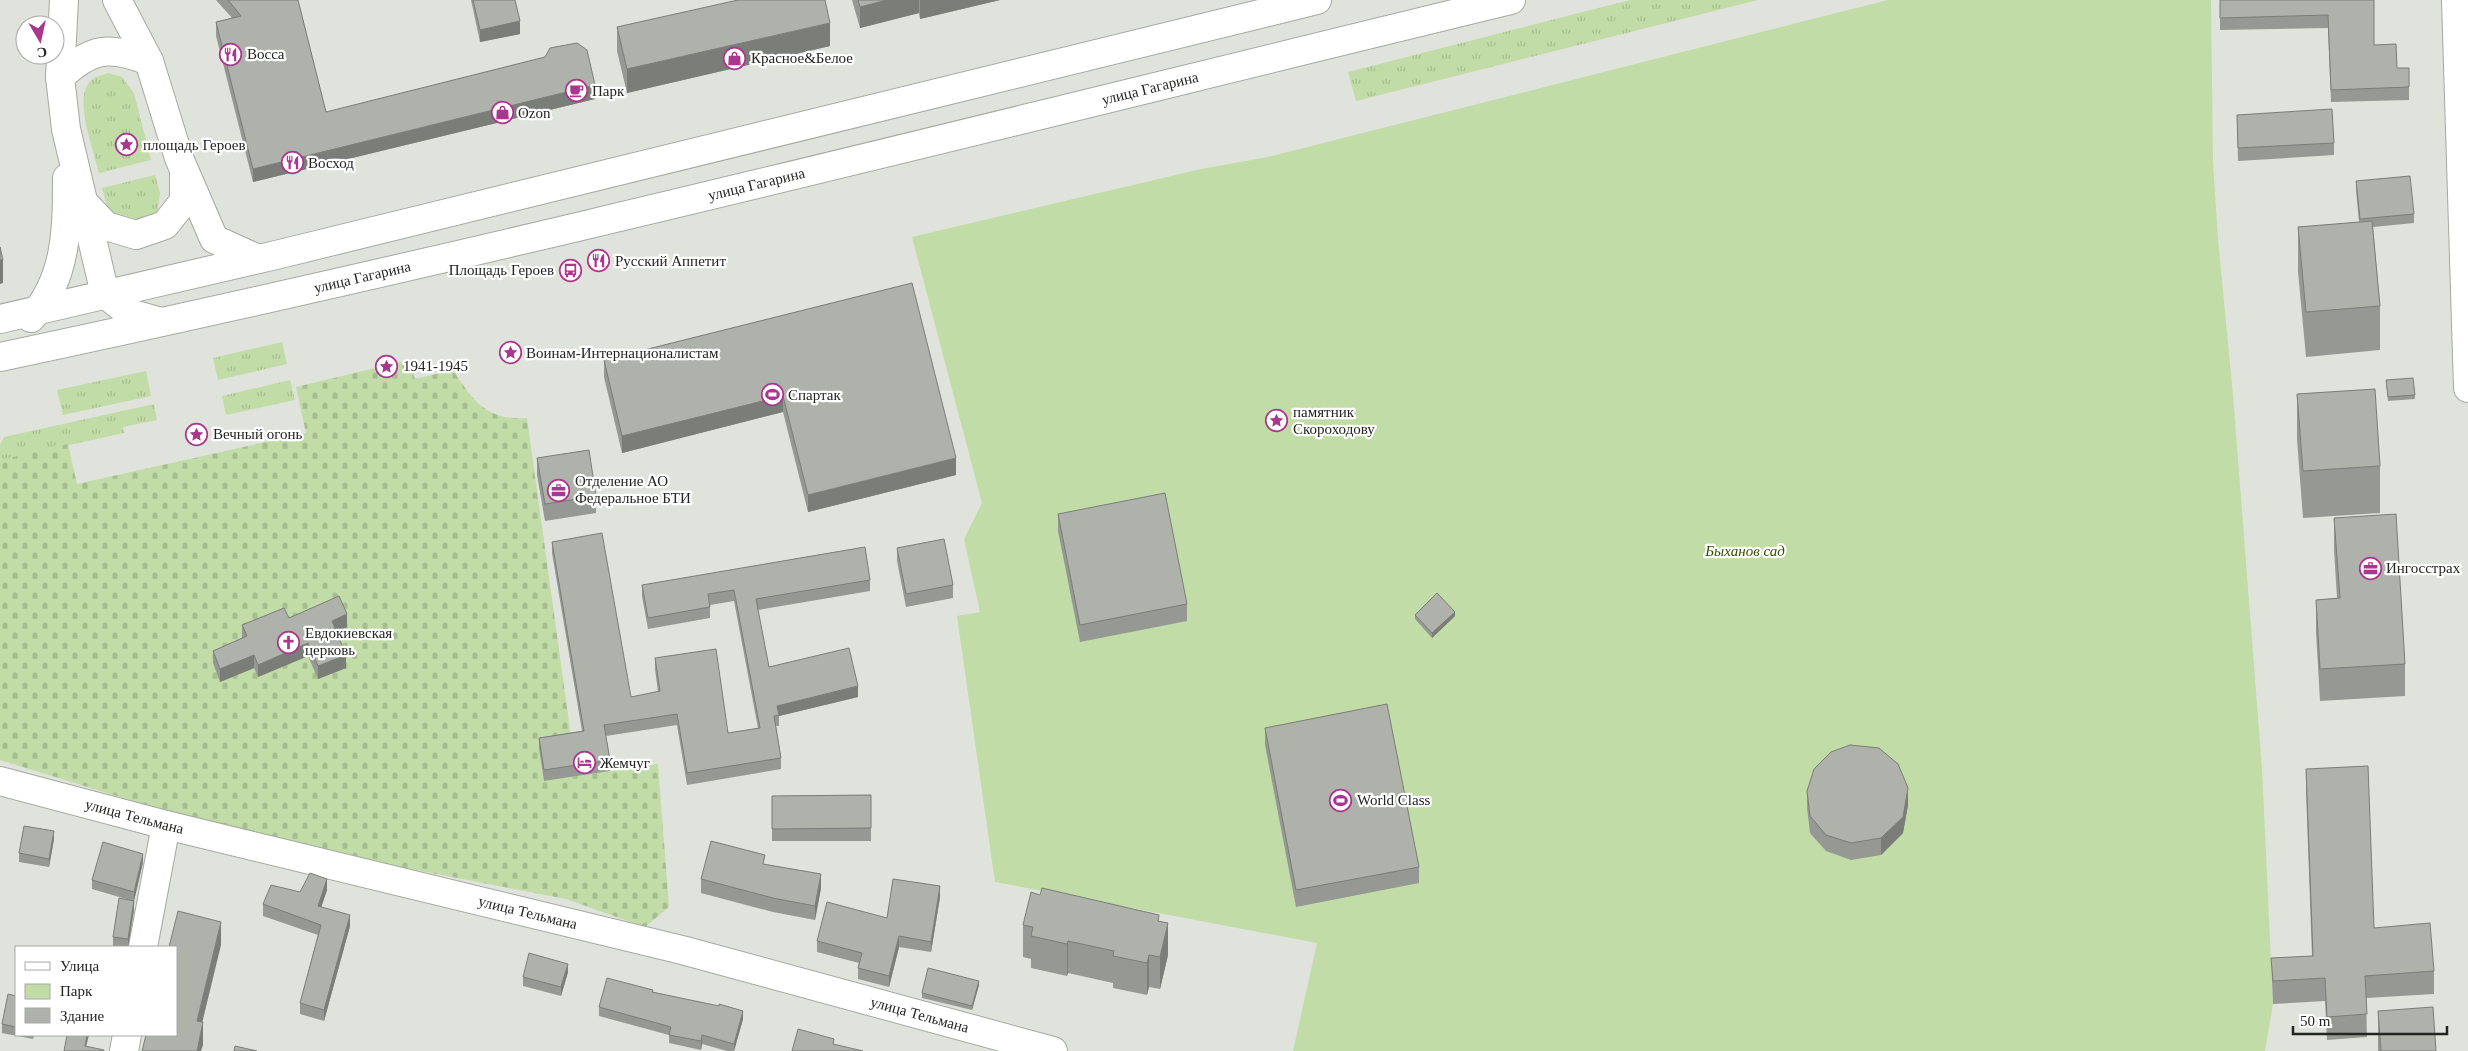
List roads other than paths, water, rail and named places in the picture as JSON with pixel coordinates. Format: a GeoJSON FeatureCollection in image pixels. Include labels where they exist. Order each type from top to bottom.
{"type":"FeatureCollection","features":[{"type":"Feature","properties":{"kind":"main road"},"geometry":{"type":"LineString","coordinates":[[0,353],[40,310],[56,281],[66,236],[66,129],[60,77],[64,0]]}},
{"type":"Feature","properties":{"kind":"main road"},"geometry":{"type":"LineString","coordinates":[[117,0],[149,61],[184,170],[214,239],[258,259]]}},
{"type":"Feature","properties":{"kind":"main road"},"geometry":{"type":"LineString","coordinates":[[0,319],[258,259],[1317,0]]}},
{"type":"Feature","properties":{"kind":"main road","name":"улица Гагарина"},"geometry":{"type":"LineString","coordinates":[[0,358],[164,323],[898,150],[1480,5],[1511,0]]}},
{"type":"Feature","properties":{"kind":"main road"},"geometry":{"type":"LineString","coordinates":[[2456,0],[2468,388]]}},
{"type":"Feature","properties":{"kind":"main road"},"geometry":{"type":"LineString","coordinates":[[60,77],[78,61],[101,51],[126,52],[149,61]]}},
{"type":"Feature","properties":{"kind":"main road"},"geometry":{"type":"LineString","coordinates":[[66,129],[105,294],[128,313],[164,323]]}},
{"type":"Feature","properties":{"kind":"main road"},"geometry":{"type":"LineString","coordinates":[[84,202],[106,226],[136,235],[165,226],[184,201],[184,170]]}},
{"type":"Feature","properties":{"kind":"main road","name":"улица Тельмана"},"geometry":{"type":"LineString","coordinates":[[0,781],[166,825],[682,950],[1053,1051]]}},
{"type":"Feature","properties":{"kind":"main road"},"geometry":{"type":"LineString","coordinates":[[143,946],[166,825]]}},
{"type":"Feature","properties":{"kind":"main road"},"geometry":{"type":"LineString","coordinates":[[124,1051],[127,1036]]}},
{"type":"Feature","properties":{"kind":"place","name":"Bocca"},"geometry":{"type":"Point","coordinates":[231,54]}},
{"type":"Feature","properties":{"kind":"place","name":"Красное&Белое"},"geometry":{"type":"Point","coordinates":[735,58]}},
{"type":"Feature","properties":{"kind":"place","name":"Парк"},"geometry":{"type":"Point","coordinates":[576,91]}},
{"type":"Feature","properties":{"kind":"place","name":"Ozon"},"geometry":{"type":"Point","coordinates":[502,113]}},
{"type":"Feature","properties":{"kind":"place","name":"площадь Героев"},"geometry":{"type":"Point","coordinates":[127,145]}},
{"type":"Feature","properties":{"kind":"place","name":"Восход"},"geometry":{"type":"Point","coordinates":[292,163]}},
{"type":"Feature","properties":{"kind":"place","name":"Русский Аппетит"},"geometry":{"type":"Point","coordinates":[599,261]}},
{"type":"Feature","properties":{"kind":"place","name":"Площадь Героев"},"geometry":{"type":"Point","coordinates":[570,270]}},
{"type":"Feature","properties":{"kind":"place","name":"Воинам-Интернационалистам"},"geometry":{"type":"Point","coordinates":[510,353]}},
{"type":"Feature","properties":{"kind":"place","name":"1941-1945"},"geometry":{"type":"Point","coordinates":[387,366]}},
{"type":"Feature","properties":{"kind":"place","name":"Спартак"},"geometry":{"type":"Point","coordinates":[772,395]}},
{"type":"Feature","properties":{"kind":"place","name":"памятник Скороходову"},"geometry":{"type":"Point","coordinates":[1277,421]}},
{"type":"Feature","properties":{"kind":"place","name":"Вечный огонь"},"geometry":{"type":"Point","coordinates":[197,434]}},
{"type":"Feature","properties":{"kind":"place","name":"Отделение АО Федеральное БТИ"},"geometry":{"type":"Point","coordinates":[559,490]}},
{"type":"Feature","properties":{"kind":"place","name":"Ингосстрах"},"geometry":{"type":"Point","coordinates":[2370,568]}},
{"type":"Feature","properties":{"kind":"place","name":"Евдокиевская церковь"},"geometry":{"type":"Point","coordinates":[289,642]}},
{"type":"Feature","properties":{"kind":"place","name":"Жемчуг"},"geometry":{"type":"Point","coordinates":[584,763]}},
{"type":"Feature","properties":{"kind":"place","name":"World Class"},"geometry":{"type":"Point","coordinates":[1341,800]}},
{"type":"Feature","properties":{"kind":"park label","name":"Быханов сад"},"geometry":{"type":"Point","coordinates":[1745,551]}}]}
